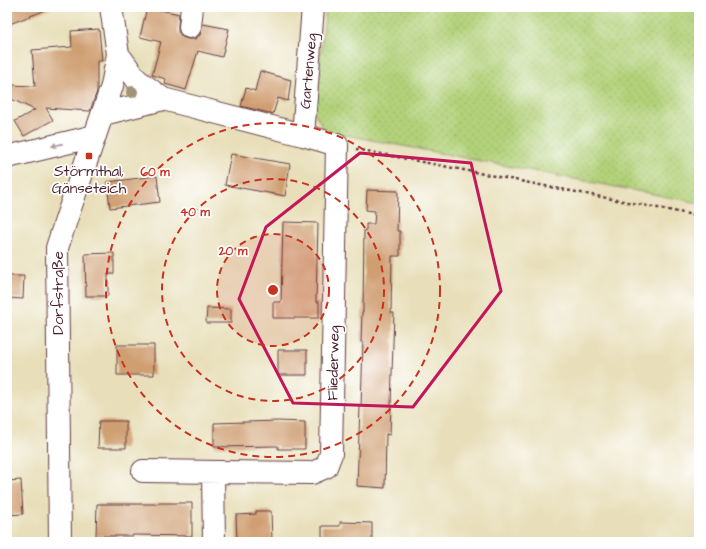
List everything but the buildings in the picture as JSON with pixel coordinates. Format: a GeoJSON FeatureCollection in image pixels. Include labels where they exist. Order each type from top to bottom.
{"type":"FeatureCollection","features":[{"type":"Feature","properties":{"kind":"street","name":"Dorfstraße"},"geometry":{"type":"LineString","coordinates":[[60,542],[57,248],[112,86],[118,54],[111,7]]}},
{"type":"Feature","properties":{"kind":"street","name":"Gartenweg"},"geometry":{"type":"LineString","coordinates":[[303,135],[313,7]]}},
{"type":"Feature","properties":{"kind":"street"},"geometry":{"type":"LineString","coordinates":[[118,54],[137,80],[163,99],[303,135],[337,146]]}},
{"type":"Feature","properties":{"kind":"street"},"geometry":{"type":"LineString","coordinates":[[103,114],[163,99]]}},
{"type":"Feature","properties":{"kind":"street"},"geometry":{"type":"LineString","coordinates":[[7,157],[95,136]]}},
{"type":"Feature","properties":{"kind":"street","name":"Fliederweg"},"geometry":{"type":"LineString","coordinates":[[144,471],[312,473],[326,467],[331,454],[337,146]]}},
{"type":"Feature","properties":{"kind":"street"},"geometry":{"type":"LineString","coordinates":[[214,472],[214,542]]}},
{"type":"Feature","properties":{"kind":"path"},"geometry":{"type":"LineString","coordinates":[[337,146],[699,216]]}},
{"type":"Feature","properties":{"kind":"highlighted area"},"geometry":{"type":"Polygon","coordinates":[[[360,153],[471,163],[501,291],[413,407],[293,403],[239,299],[266,227],[360,153]]]}},
{"type":"Feature","properties":{"kind":"green space"},"geometry":{"type":"Polygon","coordinates":[[[326,7],[699,7],[699,203],[325,131],[314,112],[326,7]]]}},
{"type":"Feature","properties":{"kind":"place","name":"Störmthal, Gänseteich"},"geometry":{"type":"Point","coordinates":[89,156]}}]}
